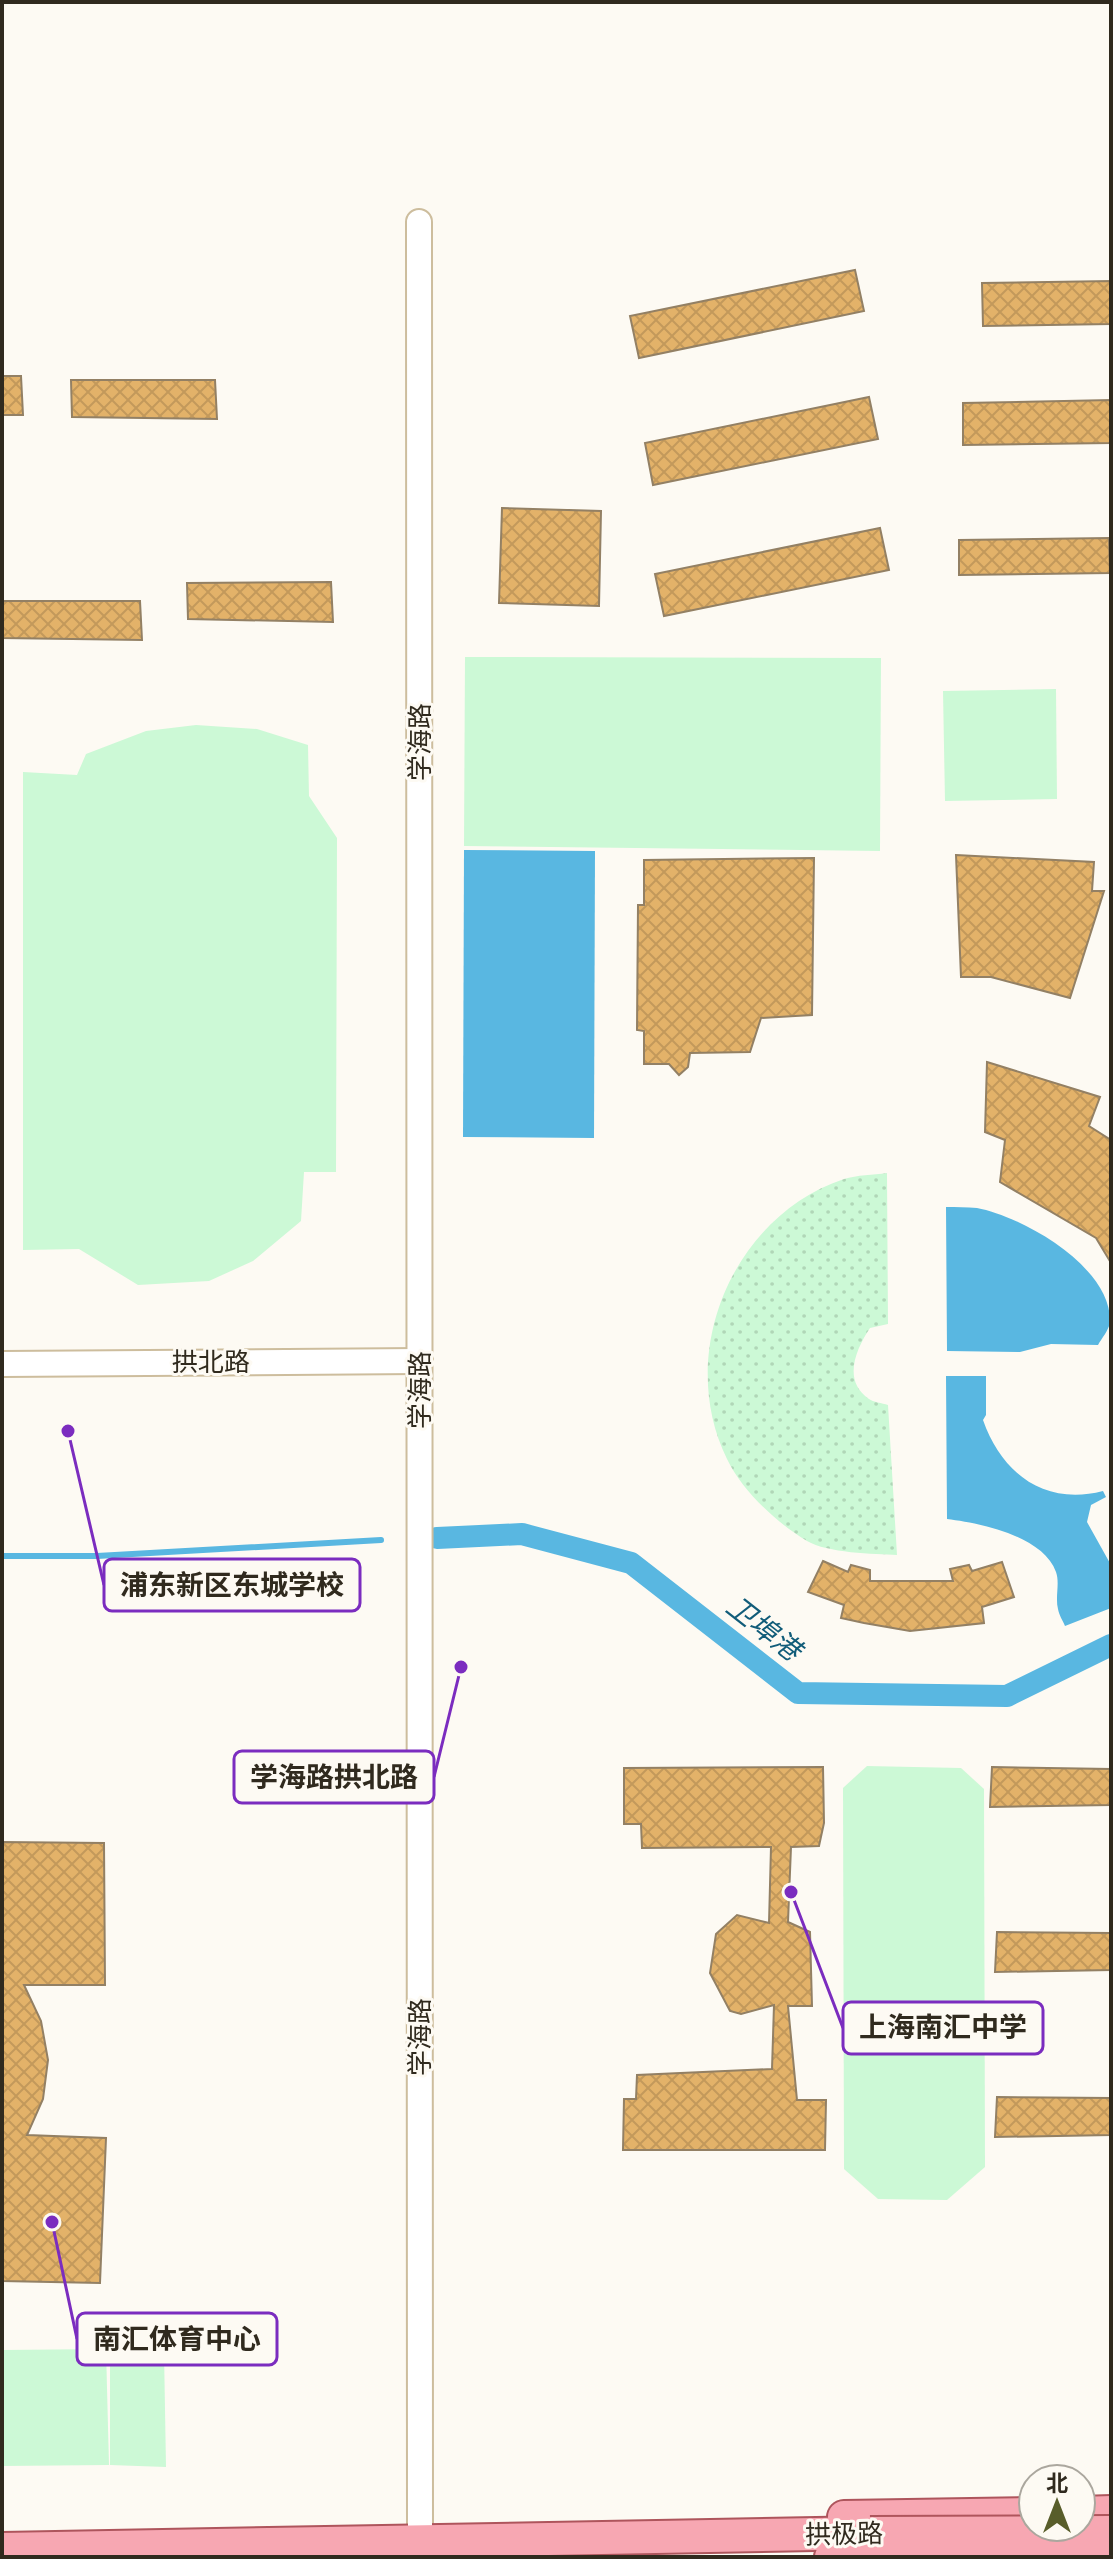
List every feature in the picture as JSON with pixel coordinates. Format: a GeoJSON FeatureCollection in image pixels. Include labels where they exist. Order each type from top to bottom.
{"type":"FeatureCollection","features":[{"type":"Feature","properties":{"kind":"main road"},"geometry":{"type":"LineString","coordinates":[[478,2541],[776,2518],[1017,2514]]}},
{"type":"Feature","properties":{"kind":"main road","name":"拱极路"},"geometry":{"type":"LineString","coordinates":[[831,2557],[870,2544],[1111,2532]]}},
{"type":"Feature","properties":{"kind":"main road","name":"拱极路"},"geometry":{"type":"LineString","coordinates":[[2,2549],[420,2550],[478,2541],[870,2544],[1111,2555]]}},
{"type":"Feature","properties":{"kind":"street","name":"学海路"},"geometry":{"type":"LineString","coordinates":[[419,222],[420,2550]]}},
{"type":"Feature","properties":{"kind":"street","name":"拱北路"},"geometry":{"type":"LineString","coordinates":[[2,1364],[420,1361]]}},
{"type":"Feature","properties":{"kind":"green space"},"geometry":{"type":"Polygon","coordinates":[[[465,657],[881,658],[880,851],[464,846],[465,657]]]}},
{"type":"Feature","properties":{"kind":"green space"},"geometry":{"type":"Polygon","coordinates":[[[1056,689],[1057,799],[945,801],[943,691],[1056,689]]]}},
{"type":"Feature","properties":{"kind":"green space"},"geometry":{"type":"Polygon","coordinates":[[[196,725],[257,729],[308,745],[309,796],[337,838],[336,1172],[304,1172],[301,1221],[253,1261],[209,1281],[138,1285],[79,1249],[23,1250],[23,772],[77,775],[86,754],[146,731],[196,725]]]}},
{"type":"Feature","properties":{"kind":"green space"},"geometry":{"type":"Polygon","coordinates":[[[887,1173],[888,1324],[870,1328],[856,1355],[854,1374],[861,1392],[871,1400],[888,1405],[897,1555],[851,1552],[816,1545],[796,1534],[762,1506],[727,1459],[713,1418],[708,1376],[712,1334],[724,1293],[744,1256],[772,1223],[805,1197],[844,1179],[887,1173]]]}},
{"type":"Feature","properties":{"kind":"green space"},"geometry":{"type":"Polygon","coordinates":[[[867,1766],[961,1768],[984,1789],[985,2167],[947,2200],[878,2199],[844,2169],[843,1788],[867,1766]]]}},
{"type":"Feature","properties":{"kind":"green space"},"geometry":{"type":"Polygon","coordinates":[[[106,2349],[109,2465],[2,2466],[2,2350],[106,2349]]]}},
{"type":"Feature","properties":{"kind":"green space"},"geometry":{"type":"Polygon","coordinates":[[[110,2351],[164,2351],[166,2467],[110,2465],[110,2351]]]}},
{"type":"Feature","properties":{"kind":"water"},"geometry":{"type":"Polygon","coordinates":[[[464,850],[595,851],[594,1138],[463,1137],[464,850]]]}},
{"type":"Feature","properties":{"kind":"water"},"geometry":{"type":"Polygon","coordinates":[[[946,1207],[977,1208],[1017,1221],[1081,1264],[1097,1283],[1107,1302],[1110,1323],[1098,1345],[1051,1344],[1020,1352],[947,1351],[946,1207]]]}},
{"type":"Feature","properties":{"kind":"water"},"geometry":{"type":"Polygon","coordinates":[[[946,1376],[986,1376],[986,1415],[983,1420],[1002,1456],[1028,1481],[1062,1494],[1103,1491],[1106,1497],[1091,1505],[1087,1522],[1111,1565],[1111,1608],[1065,1626],[1057,1604],[1056,1572],[1038,1549],[993,1528],[947,1519],[946,1376]]]}},
{"type":"Feature","properties":{"kind":"building"},"geometry":{"type":"Polygon","coordinates":[[[855,270],[864,311],[639,358],[630,316],[855,270]]]}},
{"type":"Feature","properties":{"kind":"building"},"geometry":{"type":"Polygon","coordinates":[[[1111,281],[1111,324],[983,326],[982,283],[1111,281]]]}},
{"type":"Feature","properties":{"kind":"building"},"geometry":{"type":"Polygon","coordinates":[[[2,376],[21,376],[23,415],[2,415],[2,376]]]}},
{"type":"Feature","properties":{"kind":"building"},"geometry":{"type":"Polygon","coordinates":[[[71,380],[215,380],[217,419],[72,417],[71,380]]]}},
{"type":"Feature","properties":{"kind":"building"},"geometry":{"type":"Polygon","coordinates":[[[869,397],[878,439],[653,485],[645,443],[869,397]]]}},
{"type":"Feature","properties":{"kind":"building"},"geometry":{"type":"Polygon","coordinates":[[[1111,400],[1111,443],[963,445],[963,403],[1111,400]]]}},
{"type":"Feature","properties":{"kind":"building"},"geometry":{"type":"Polygon","coordinates":[[[502,508],[601,511],[599,606],[499,603],[502,508]]]}},
{"type":"Feature","properties":{"kind":"building"},"geometry":{"type":"Polygon","coordinates":[[[880,528],[889,570],[664,616],[655,574],[880,528]]]}},
{"type":"Feature","properties":{"kind":"building"},"geometry":{"type":"Polygon","coordinates":[[[1109,538],[1110,573],[959,575],[959,540],[1109,538]]]}},
{"type":"Feature","properties":{"kind":"building"},"geometry":{"type":"Polygon","coordinates":[[[331,582],[333,622],[188,619],[187,583],[331,582]]]}},
{"type":"Feature","properties":{"kind":"building"},"geometry":{"type":"Polygon","coordinates":[[[2,601],[140,601],[142,640],[2,638],[2,601]]]}},
{"type":"Feature","properties":{"kind":"building"},"geometry":{"type":"Polygon","coordinates":[[[956,855],[1094,862],[1092,891],[1104,891],[1070,998],[991,977],[961,977],[956,855]]]}},
{"type":"Feature","properties":{"kind":"building"},"geometry":{"type":"Polygon","coordinates":[[[814,858],[812,1015],[761,1018],[750,1052],[690,1053],[688,1067],[679,1075],[669,1064],[644,1064],[644,1031],[637,1030],[638,905],[644,905],[644,860],[814,858]]]}},
{"type":"Feature","properties":{"kind":"building"},"geometry":{"type":"Polygon","coordinates":[[[987,1062],[1100,1097],[1089,1126],[1111,1140],[1111,1263],[1096,1238],[1000,1182],[1005,1140],[985,1132],[987,1062]]]}},
{"type":"Feature","properties":{"kind":"building"},"geometry":{"type":"Polygon","coordinates":[[[823,1561],[848,1572],[851,1565],[870,1570],[870,1581],[953,1581],[950,1569],[969,1565],[972,1571],[1002,1562],[1014,1597],[982,1607],[984,1623],[910,1631],[864,1623],[841,1618],[844,1605],[808,1592],[823,1561]]]}},
{"type":"Feature","properties":{"kind":"building"},"geometry":{"type":"Polygon","coordinates":[[[823,1767],[824,1823],[819,1846],[791,1847],[788,1922],[810,1932],[812,2006],[788,2006],[797,2100],[826,2100],[825,2150],[623,2150],[624,2099],[636,2099],[637,2075],[772,2069],[774,2005],[741,2014],[730,2011],[710,1973],[716,1934],[737,1915],[769,1923],[771,1847],[642,1848],[641,1824],[624,1824],[624,1768],[823,1767]]]}},
{"type":"Feature","properties":{"kind":"building"},"geometry":{"type":"Polygon","coordinates":[[[992,1767],[1111,1769],[1111,1805],[990,1807],[992,1767]]]}},
{"type":"Feature","properties":{"kind":"building"},"geometry":{"type":"Polygon","coordinates":[[[2,1842],[104,1843],[105,1985],[24,1985],[41,2021],[48,2060],[43,2099],[27,2135],[106,2138],[100,2283],[2,2281],[2,1842]]]}},
{"type":"Feature","properties":{"kind":"building"},"geometry":{"type":"Polygon","coordinates":[[[997,1932],[1111,1933],[1111,1970],[995,1972],[997,1932]]]}},
{"type":"Feature","properties":{"kind":"building"},"geometry":{"type":"Polygon","coordinates":[[[997,2097],[1111,2098],[1111,2135],[995,2137],[997,2097]]]}},
{"type":"Feature","properties":{"kind":"waterway","name":"卫埠港"},"geometry":{"type":"LineString","coordinates":[[437,1538],[522,1534],[631,1563],[798,1693],[1007,1696],[1111,1645]]}},
{"type":"Feature","properties":{"kind":"waterway","name":"卫埠港"},"geometry":{"type":"LineString","coordinates":[[2,1556],[97,1556],[381,1540]]}},
{"type":"Feature","properties":{"kind":"place","name":"浦东新区东城学校"},"geometry":{"type":"Point","coordinates":[68,1431]}},
{"type":"Feature","properties":{"kind":"place","name":"学海路拱北路"},"geometry":{"type":"Point","coordinates":[461,1667]}},
{"type":"Feature","properties":{"kind":"place","name":"上海南汇中学"},"geometry":{"type":"Point","coordinates":[791,1892]}},
{"type":"Feature","properties":{"kind":"place","name":"南汇体育中心"},"geometry":{"type":"Point","coordinates":[52,2222]}}]}
